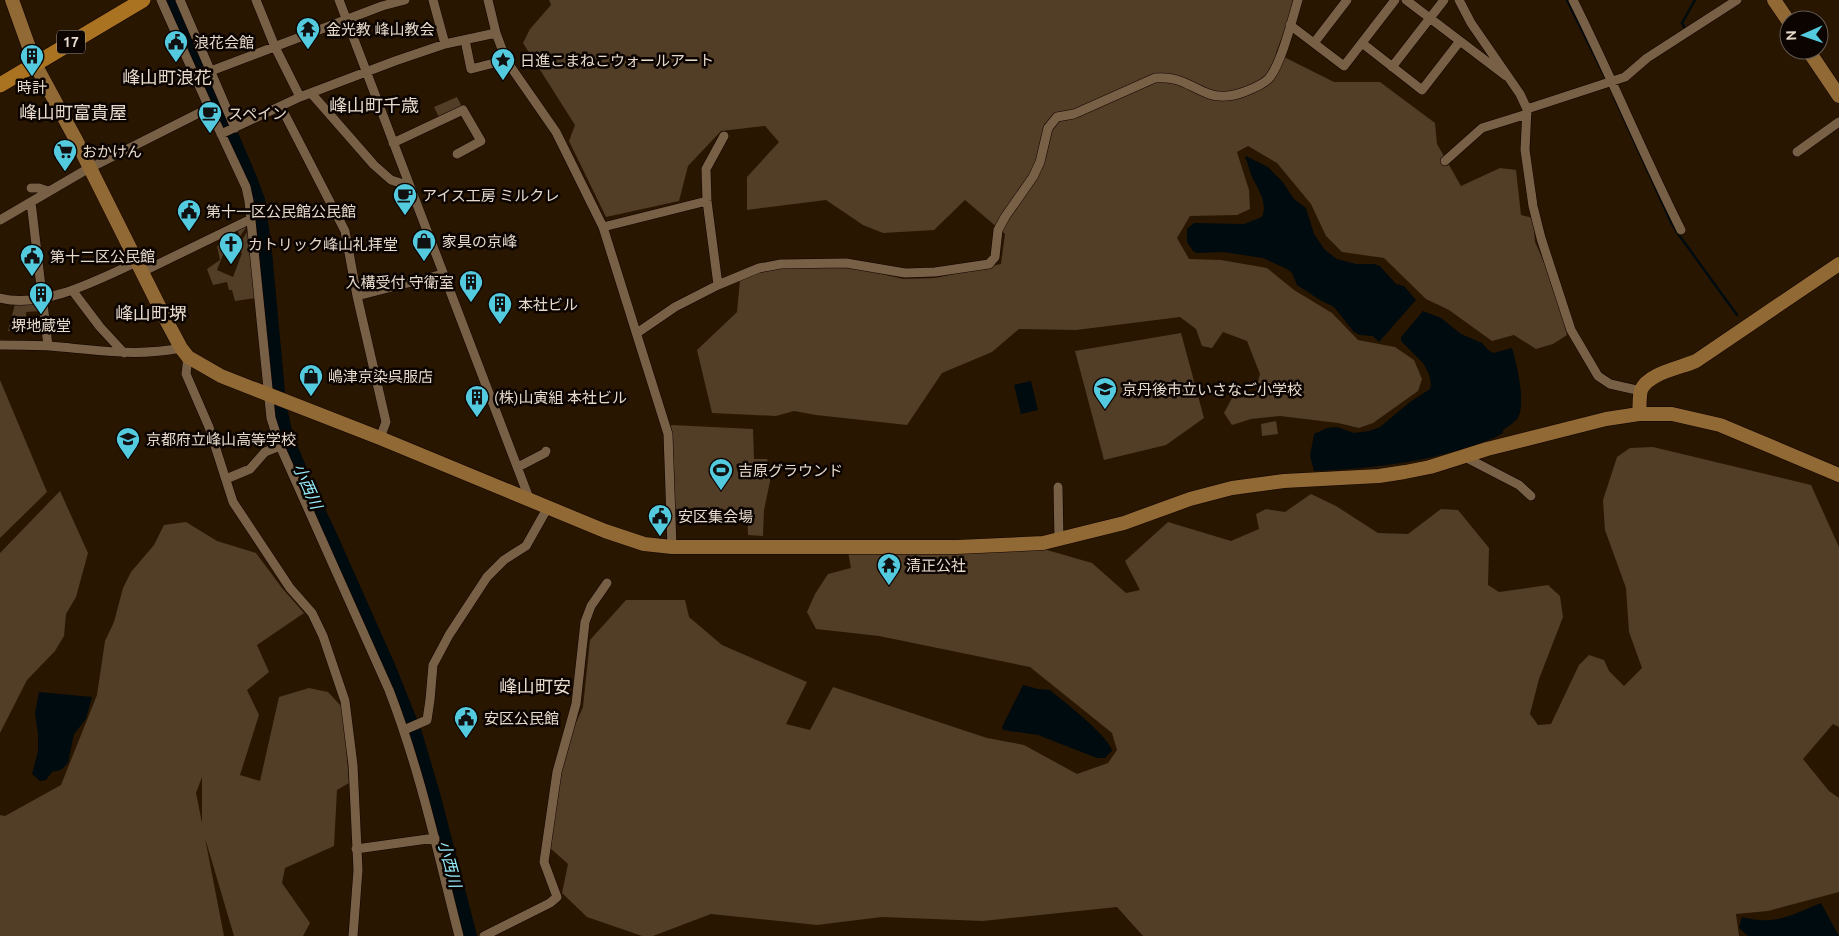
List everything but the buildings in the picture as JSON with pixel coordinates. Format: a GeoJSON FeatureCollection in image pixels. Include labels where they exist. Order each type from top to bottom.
{"type":"FeatureCollection","features":[{"type":"Feature","properties":{"kind":"main road","name":"17"},"geometry":{"type":"LineString","coordinates":[[0,85],[143,0]]}},
{"type":"Feature","properties":{"kind":"street"},"geometry":{"type":"LineString","coordinates":[[12,0],[35,64],[75,138],[139,267],[184,352],[186,374],[209,427],[234,502],[290,588],[312,613],[323,636],[345,701],[349,724],[358,870],[353,936]]}},
{"type":"Feature","properties":{"kind":"street"},"geometry":{"type":"LineString","coordinates":[[161,0],[196,76],[208,108],[228,131]]}},
{"type":"Feature","properties":{"kind":"street"},"geometry":{"type":"LineString","coordinates":[[180,0],[210,71],[246,187],[251,219],[271,418],[280,446],[389,690],[404,730],[435,838],[459,936]]}},
{"type":"Feature","properties":{"kind":"street"},"geometry":{"type":"LineString","coordinates":[[256,0],[275,47],[300,97]]}},
{"type":"Feature","properties":{"kind":"street"},"geometry":{"type":"LineString","coordinates":[[339,0],[529,498]]}},
{"type":"Feature","properties":{"kind":"street"},"geometry":{"type":"LineString","coordinates":[[196,76],[346,19],[405,0]]}},
{"type":"Feature","properties":{"kind":"street"},"geometry":{"type":"LineString","coordinates":[[433,0],[445,44]]}},
{"type":"Feature","properties":{"kind":"street"},"geometry":{"type":"LineString","coordinates":[[488,0],[496,33],[506,60],[556,132],[603,227],[668,434],[672,547]]}},
{"type":"Feature","properties":{"kind":"street"},"geometry":{"type":"LineString","coordinates":[[637,333],[675,307],[718,285],[759,268],[781,264],[846,263],[905,274],[936,272],[989,264],[995,257],[998,230],[1033,177],[1040,162],[1048,128],[1057,117],[1074,114],[1155,78],[1169,77],[1188,83],[1211,94],[1233,96],[1255,87],[1270,78],[1278,62],[1298,0]]}},
{"type":"Feature","properties":{"kind":"street"},"geometry":{"type":"LineString","coordinates":[[1314,43],[1347,0]]}},
{"type":"Feature","properties":{"kind":"street"},"geometry":{"type":"LineString","coordinates":[[1290,26],[1344,66],[1395,0]]}},
{"type":"Feature","properties":{"kind":"street"},"geometry":{"type":"LineString","coordinates":[[1406,0],[1510,79]]}},
{"type":"Feature","properties":{"kind":"street"},"geometry":{"type":"LineString","coordinates":[[1392,67],[1444,0]]}},
{"type":"Feature","properties":{"kind":"street"},"geometry":{"type":"LineString","coordinates":[[1459,0],[1471,23],[1520,94],[1527,111],[1525,150],[1540,238],[1571,330],[1598,376],[1610,384],[1640,391]]}},
{"type":"Feature","properties":{"kind":"street"},"geometry":{"type":"LineString","coordinates":[[1573,0],[1613,82],[1653,174],[1681,230]]}},
{"type":"Feature","properties":{"kind":"street"},"geometry":{"type":"LineString","coordinates":[[1445,161],[1482,128],[1625,77],[1647,58],[1737,0]]}},
{"type":"Feature","properties":{"kind":"street"},"geometry":{"type":"LineString","coordinates":[[228,131],[300,97],[366,72],[445,44],[496,33]]}},
{"type":"Feature","properties":{"kind":"street"},"geometry":{"type":"LineString","coordinates":[[465,40],[472,69],[506,60]]}},
{"type":"Feature","properties":{"kind":"street"},"geometry":{"type":"LineString","coordinates":[[1362,44],[1422,90],[1460,41]]}},
{"type":"Feature","properties":{"kind":"street"},"geometry":{"type":"LineString","coordinates":[[1815,60],[1839,96]]}},
{"type":"Feature","properties":{"kind":"street"},"geometry":{"type":"LineString","coordinates":[[311,93],[374,165],[391,180],[410,186]]}},
{"type":"Feature","properties":{"kind":"street"},"geometry":{"type":"LineString","coordinates":[[281,107],[345,231],[357,296],[386,422],[380,438]]}},
{"type":"Feature","properties":{"kind":"street"},"geometry":{"type":"LineString","coordinates":[[0,220],[89,168],[208,108]]}},
{"type":"Feature","properties":{"kind":"street"},"geometry":{"type":"LineString","coordinates":[[393,143],[463,110],[481,141],[457,154]]}},
{"type":"Feature","properties":{"kind":"street"},"geometry":{"type":"LineString","coordinates":[[1798,152],[1839,122]]}},
{"type":"Feature","properties":{"kind":"street"},"geometry":{"type":"LineString","coordinates":[[718,285],[707,201],[706,169],[724,136]]}},
{"type":"Feature","properties":{"kind":"street"},"geometry":{"type":"LineString","coordinates":[[31,188],[48,191]]}},
{"type":"Feature","properties":{"kind":"street"},"geometry":{"type":"LineString","coordinates":[[603,227],[707,201]]}},
{"type":"Feature","properties":{"kind":"street"},"geometry":{"type":"LineString","coordinates":[[31,202],[48,346]]}},
{"type":"Feature","properties":{"kind":"street"},"geometry":{"type":"LineString","coordinates":[[0,298],[12,301],[43,298],[72,290],[139,267],[251,219]]}},
{"type":"Feature","properties":{"kind":"street"},"geometry":{"type":"LineString","coordinates":[[1639,414],[1640,391],[1648,380],[1696,361],[1839,264]]}},
{"type":"Feature","properties":{"kind":"street"},"geometry":{"type":"LineString","coordinates":[[357,296],[443,274]]}},
{"type":"Feature","properties":{"kind":"street"},"geometry":{"type":"LineString","coordinates":[[72,290],[100,327],[124,354]]}},
{"type":"Feature","properties":{"kind":"street"},"geometry":{"type":"LineString","coordinates":[[0,345],[48,346],[124,354],[184,352],[221,376],[268,393],[529,498],[605,531],[644,544],[672,547],[957,547],[1043,543],[1124,523],[1190,499],[1232,488],[1284,481],[1379,476],[1430,467],[1463,456],[1606,419],[1639,414],[1672,414],[1720,425],[1839,475]]}},
{"type":"Feature","properties":{"kind":"street"},"geometry":{"type":"LineString","coordinates":[[226,479],[250,469],[265,452],[280,446]]}},
{"type":"Feature","properties":{"kind":"street"},"geometry":{"type":"LineString","coordinates":[[518,466],[546,451]]}},
{"type":"Feature","properties":{"kind":"street"},"geometry":{"type":"LineString","coordinates":[[1463,456],[1519,485],[1530,496]]}},
{"type":"Feature","properties":{"kind":"street"},"geometry":{"type":"LineString","coordinates":[[1058,487],[1059,540]]}},
{"type":"Feature","properties":{"kind":"street"},"geometry":{"type":"LineString","coordinates":[[404,730],[427,720],[433,666],[449,635],[471,600],[487,577],[504,560],[526,546],[548,507]]}},
{"type":"Feature","properties":{"kind":"street"},"geometry":{"type":"LineString","coordinates":[[484,936],[550,903],[557,897],[544,862],[557,772],[576,704],[585,622],[591,606],[607,583]]}},
{"type":"Feature","properties":{"kind":"street"},"geometry":{"type":"LineString","coordinates":[[356,849],[435,838]]}},
{"type":"Feature","properties":{"kind":"shaded area"},"geometry":{"type":"Polygon","coordinates":[[[549,0],[1293,0],[1276,53],[1334,82],[1380,82],[1435,123],[1437,144],[1461,186],[1500,168],[1516,170],[1521,215],[1533,218],[1535,242],[1551,278],[1567,335],[1553,344],[1536,349],[1514,335],[1492,341],[1449,310],[1426,299],[1384,258],[1342,252],[1326,236],[1311,204],[1277,163],[1248,146],[1237,152],[1249,190],[1250,209],[1237,215],[1190,216],[1177,238],[1189,259],[1221,260],[1267,268],[1294,290],[1332,313],[1358,340],[1395,347],[1414,360],[1422,379],[1418,391],[1373,423],[1359,428],[1338,423],[1280,416],[1251,419],[1232,425],[1224,413],[1232,398],[1254,397],[1260,374],[1247,341],[1223,332],[1212,348],[1202,346],[1196,329],[1180,317],[1076,330],[1019,329],[992,352],[942,373],[907,425],[794,411],[776,416],[712,413],[697,350],[737,312],[740,280],[760,271],[781,266],[845,266],[904,279],[935,278],[1001,264],[1005,234],[965,200],[934,230],[883,233],[863,225],[826,200],[747,210],[747,177],[779,142],[765,126],[721,131],[688,166],[679,201],[606,217],[569,141],[575,125],[523,43],[530,29],[551,5],[549,0]]]}},
{"type":"Feature","properties":{"kind":"shaded area"},"geometry":{"type":"Polygon","coordinates":[[[457,97],[462,107],[439,117],[434,107],[457,97]]]}},
{"type":"Feature","properties":{"kind":"shaded area"},"geometry":{"type":"Polygon","coordinates":[[[235,132],[254,176],[261,199],[267,249],[260,200],[253,176],[235,132]]]}},
{"type":"Feature","properties":{"kind":"shaded area"},"geometry":{"type":"Polygon","coordinates":[[[1246,156],[1268,167],[1282,181],[1294,199],[1306,208],[1314,234],[1325,250],[1337,259],[1356,264],[1380,266],[1396,284],[1404,286],[1416,300],[1379,342],[1373,336],[1360,335],[1354,332],[1334,307],[1297,285],[1292,273],[1287,269],[1263,258],[1223,252],[1197,253],[1193,251],[1187,242],[1187,229],[1194,223],[1244,224],[1262,217],[1264,212],[1263,201],[1251,175],[1246,156]]]}},
{"type":"Feature","properties":{"kind":"shaded area"},"geometry":{"type":"Polygon","coordinates":[[[247,226],[235,244],[228,242],[217,270],[233,277],[242,253],[240,252],[243,245],[240,243],[249,229],[256,298],[235,301],[232,290],[229,290],[227,282],[213,285],[207,269],[220,260],[217,246],[239,234],[237,230],[247,226]]]}},
{"type":"Feature","properties":{"kind":"shaded area"},"geometry":{"type":"Polygon","coordinates":[[[267,254],[274,315],[272,314],[267,254]]]}},
{"type":"Feature","properties":{"kind":"shaded area"},"geometry":{"type":"Polygon","coordinates":[[[42,302],[42,311],[26,312],[26,322],[43,323],[43,331],[8,331],[15,304],[42,302]]]}},
{"type":"Feature","properties":{"kind":"shaded area"},"geometry":{"type":"Polygon","coordinates":[[[1423,311],[1441,318],[1461,334],[1482,343],[1493,353],[1512,348],[1521,393],[1518,418],[1503,430],[1503,433],[1494,438],[1449,453],[1383,466],[1314,471],[1310,456],[1314,434],[1327,428],[1337,427],[1354,433],[1380,427],[1410,402],[1430,389],[1429,374],[1423,363],[1401,341],[1401,337],[1423,311]]]}},
{"type":"Feature","properties":{"kind":"shaded area"},"geometry":{"type":"Polygon","coordinates":[[[1181,333],[1204,418],[1166,445],[1104,460],[1075,351],[1181,333]]]}},
{"type":"Feature","properties":{"kind":"shaded area"},"geometry":{"type":"Polygon","coordinates":[[[0,380],[47,492],[0,538],[0,380]]]}},
{"type":"Feature","properties":{"kind":"shaded area"},"geometry":{"type":"Polygon","coordinates":[[[1031,381],[1038,410],[1021,414],[1014,385],[1031,381]]]}},
{"type":"Feature","properties":{"kind":"shaded area"},"geometry":{"type":"Polygon","coordinates":[[[1276,421],[1278,434],[1262,436],[1261,424],[1276,421]]]}},
{"type":"Feature","properties":{"kind":"shaded area","name":"吉原グラウンド"},"geometry":{"type":"Polygon","coordinates":[[[671,425],[753,429],[754,459],[767,459],[772,472],[764,510],[763,536],[748,535],[747,510],[674,509],[671,425]]]}},
{"type":"Feature","properties":{"kind":"shaded area"},"geometry":{"type":"Polygon","coordinates":[[[1653,447],[1811,485],[1839,547],[1839,727],[1833,724],[1803,759],[1829,791],[1839,798],[1839,892],[1768,911],[1736,914],[1739,936],[1143,936],[1117,907],[983,921],[882,917],[817,925],[711,914],[653,936],[642,936],[587,917],[562,893],[568,864],[549,847],[566,745],[583,707],[590,640],[626,600],[685,600],[689,617],[722,645],[807,682],[786,724],[810,730],[833,687],[987,738],[1024,745],[1077,774],[1108,763],[1117,750],[1112,733],[1030,667],[879,636],[816,629],[807,612],[815,594],[828,574],[851,568],[848,552],[1040,548],[1092,563],[1126,593],[1140,590],[1125,561],[1168,522],[1231,541],[1259,529],[1256,514],[1266,509],[1285,512],[1311,494],[1336,506],[1378,533],[1408,534],[1441,509],[1458,510],[1489,548],[1488,585],[1499,592],[1548,585],[1560,596],[1563,617],[1539,679],[1530,714],[1538,725],[1551,724],[1579,665],[1589,655],[1604,660],[1609,671],[1624,686],[1642,668],[1629,632],[1626,588],[1605,530],[1603,500],[1617,457],[1630,448],[1653,447]]]}},
{"type":"Feature","properties":{"kind":"shaded area"},"geometry":{"type":"Polygon","coordinates":[[[60,491],[88,553],[76,597],[66,614],[64,636],[55,651],[27,680],[0,733],[0,553],[60,491]]]}},
{"type":"Feature","properties":{"kind":"shaded area"},"geometry":{"type":"Polygon","coordinates":[[[186,522],[217,541],[256,553],[282,588],[304,613],[257,645],[269,672],[247,690],[259,715],[240,775],[260,781],[279,697],[309,688],[328,692],[341,706],[349,783],[337,790],[334,846],[285,868],[282,883],[310,923],[303,936],[234,936],[205,838],[224,936],[0,936],[0,815],[5,816],[61,785],[97,695],[105,641],[114,622],[123,588],[131,572],[154,545],[164,525],[186,522]],[[202,777],[196,793],[202,823],[202,777]]]}},
{"type":"Feature","properties":{"kind":"shaded area"},"geometry":{"type":"Polygon","coordinates":[[[1023,685],[1050,690],[1095,728],[1112,751],[1105,758],[1097,758],[1038,735],[1003,730],[1002,727],[1023,685]]]}},
{"type":"Feature","properties":{"kind":"shaded area"},"geometry":{"type":"Polygon","coordinates":[[[39,692],[92,697],[86,719],[74,734],[68,763],[61,770],[52,772],[46,780],[40,781],[32,774],[38,751],[35,713],[39,692]]]}},
{"type":"Feature","properties":{"kind":"shaded area"},"geometry":{"type":"Polygon","coordinates":[[[1821,903],[1839,936],[1748,936],[1739,928],[1742,917],[1774,920],[1821,903]]]}},
{"type":"Feature","properties":{"kind":"waterway","name":"小西川"},"geometry":{"type":"LineString","coordinates":[[173,0],[258,200],[265,252],[279,403],[286,436],[309,492],[389,668],[415,733],[470,936]]}},
{"type":"Feature","properties":{"kind":"waterway"},"geometry":{"type":"LineString","coordinates":[[1567,0],[1607,81]]}},
{"type":"Feature","properties":{"kind":"waterway"},"geometry":{"type":"LineString","coordinates":[[1685,29],[1682,23],[1695,0]]}},
{"type":"Feature","properties":{"kind":"waterway"},"geometry":{"type":"LineString","coordinates":[[1614,97],[1671,222],[1737,315]]}},
{"type":"Feature","properties":{"kind":"place","name":"金光教 峰山教会"},"geometry":{"type":"Point","coordinates":[308,50]}},
{"type":"Feature","properties":{"kind":"place","name":"浪花会館"},"geometry":{"type":"Point","coordinates":[176,63]}},
{"type":"Feature","properties":{"kind":"place","name":"時計"},"geometry":{"type":"Point","coordinates":[32,77]}},
{"type":"Feature","properties":{"kind":"place","name":"日進こまねこウォールアート"},"geometry":{"type":"Point","coordinates":[503,81]}},
{"type":"Feature","properties":{"kind":"place","name":"スペイン"},"geometry":{"type":"Point","coordinates":[210,134]}},
{"type":"Feature","properties":{"kind":"place","name":"おかけん"},"geometry":{"type":"Point","coordinates":[65,172]}},
{"type":"Feature","properties":{"kind":"place","name":"アイス工房 ミルクレ"},"geometry":{"type":"Point","coordinates":[405,216]}},
{"type":"Feature","properties":{"kind":"place","name":"第十一区公民館公民館"},"geometry":{"type":"Point","coordinates":[189,232]}},
{"type":"Feature","properties":{"kind":"place","name":"家具の京峰"},"geometry":{"type":"Point","coordinates":[424,262]}},
{"type":"Feature","properties":{"kind":"place","name":"カトリック峰山礼拝堂"},"geometry":{"type":"Point","coordinates":[231,265]}},
{"type":"Feature","properties":{"kind":"place","name":"第十二区公民館"},"geometry":{"type":"Point","coordinates":[32,277]}},
{"type":"Feature","properties":{"kind":"place","name":"入構受付 守衛室"},"geometry":{"type":"Point","coordinates":[471,303]}},
{"type":"Feature","properties":{"kind":"place","name":"堺地蔵堂"},"geometry":{"type":"Point","coordinates":[41,315]}},
{"type":"Feature","properties":{"kind":"place","name":"本社ビル"},"geometry":{"type":"Point","coordinates":[500,325]}},
{"type":"Feature","properties":{"kind":"place","name":"嶋津京染呉服店"},"geometry":{"type":"Point","coordinates":[311,397]}},
{"type":"Feature","properties":{"kind":"place","name":"京丹後市立いさなご小学校"},"geometry":{"type":"Point","coordinates":[1105,410]}},
{"type":"Feature","properties":{"kind":"place","name":"(株)山寅組 本社ビル"},"geometry":{"type":"Point","coordinates":[477,418]}},
{"type":"Feature","properties":{"kind":"place","name":"京都府立峰山高等学校"},"geometry":{"type":"Point","coordinates":[128,460]}},
{"type":"Feature","properties":{"kind":"place","name":"吉原グラウンド"},"geometry":{"type":"Point","coordinates":[721,491]}},
{"type":"Feature","properties":{"kind":"place","name":"安区集会場"},"geometry":{"type":"Point","coordinates":[660,537]}},
{"type":"Feature","properties":{"kind":"place","name":"清正公社"},"geometry":{"type":"Point","coordinates":[889,586]}},
{"type":"Feature","properties":{"kind":"place","name":"安区公民館"},"geometry":{"type":"Point","coordinates":[466,739]}},
{"type":"Feature","properties":{"kind":"district","name":"峰山町浪花"},"geometry":{"type":"Point","coordinates":[167,77]}},
{"type":"Feature","properties":{"kind":"district","name":"峰山町千歳"},"geometry":{"type":"Point","coordinates":[374,105]}},
{"type":"Feature","properties":{"kind":"district","name":"峰山町富貴屋"},"geometry":{"type":"Point","coordinates":[73,112]}},
{"type":"Feature","properties":{"kind":"district","name":"峰山町堺"},"geometry":{"type":"Point","coordinates":[151,313]}},
{"type":"Feature","properties":{"kind":"district","name":"峰山町安"},"geometry":{"type":"Point","coordinates":[535,686]}}]}
